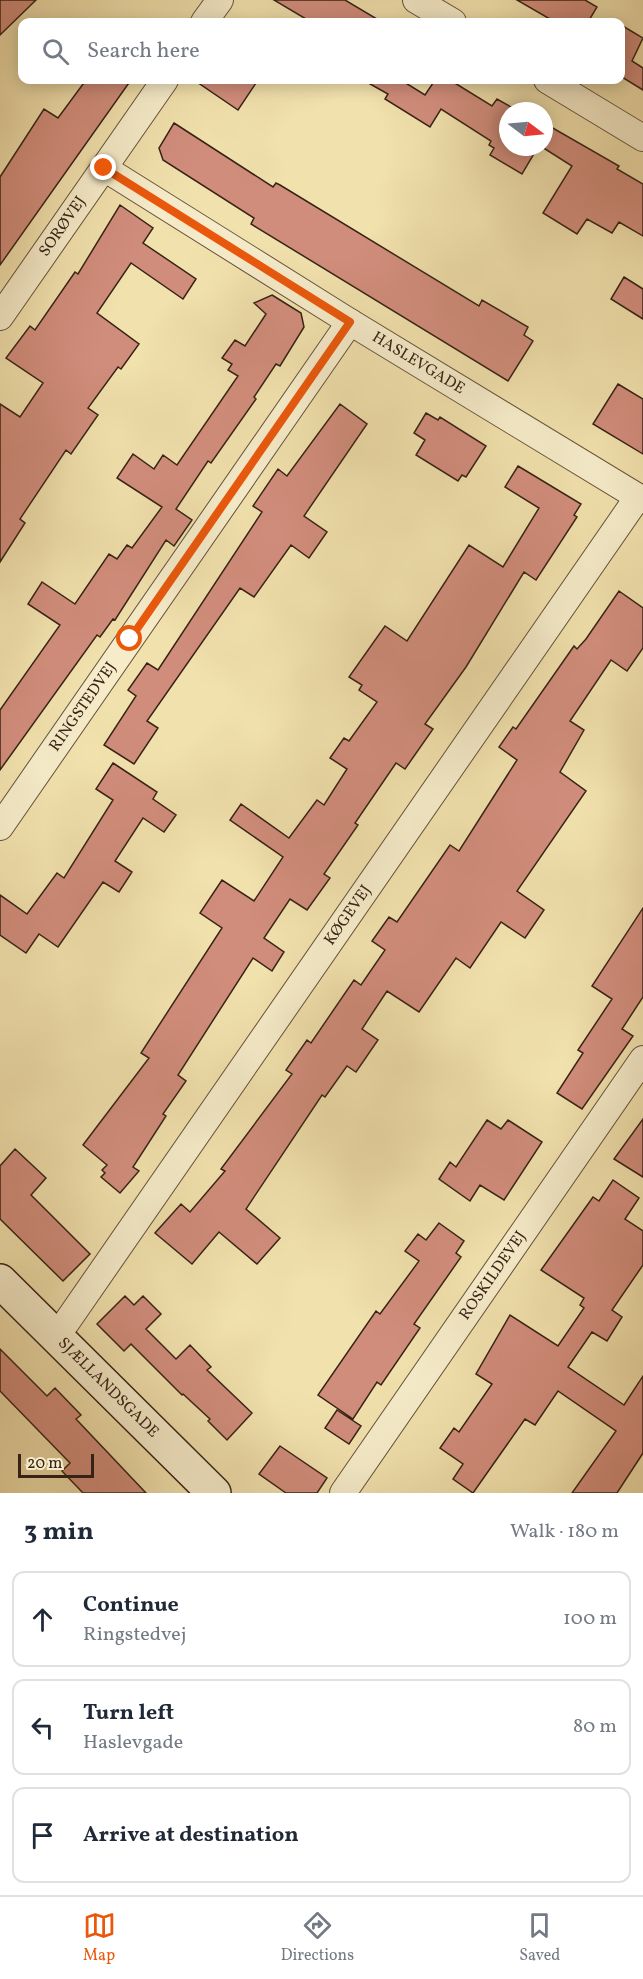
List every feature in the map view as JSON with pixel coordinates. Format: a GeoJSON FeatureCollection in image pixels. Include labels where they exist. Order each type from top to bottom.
{"type":"FeatureCollection","features":[{"type":"Feature","properties":{"kind":"street"},"geometry":{"type":"LineString","coordinates":[[207,18],[220,0]]}},
{"type":"Feature","properties":{"kind":"street"},"geometry":{"type":"LineString","coordinates":[[416,0],[446,18]]}},
{"type":"Feature","properties":{"kind":"street","name":"SORØVEJ"},"geometry":{"type":"LineString","coordinates":[[0,317],[162,84]]}},
{"type":"Feature","properties":{"kind":"street"},"geometry":{"type":"LineString","coordinates":[[554,84],[643,138]]}},
{"type":"Feature","properties":{"kind":"street","name":"HASLEVGADE"},"geometry":{"type":"LineString","coordinates":[[104,168],[350,322],[640,498]]}},
{"type":"Feature","properties":{"kind":"street","name":"RINGSTEDVEJ"},"geometry":{"type":"LineString","coordinates":[[0,827],[350,322]]}},
{"type":"Feature","properties":{"kind":"street","name":"KØGEVEJ"},"geometry":{"type":"LineString","coordinates":[[55,1335],[66,1323],[640,498]]}},
{"type":"Feature","properties":{"kind":"street","name":"ROSKILDEVEJ"},"geometry":{"type":"LineString","coordinates":[[343,1493],[643,1059]]}},
{"type":"Feature","properties":{"kind":"street","name":"SJÆLLANDSGADE"},"geometry":{"type":"LineString","coordinates":[[0,1281],[214,1493]]}},
{"type":"Feature","properties":{"kind":"building"},"geometry":{"type":"Polygon","coordinates":[[[0,0],[36,0],[0,35],[0,0]]]}},
{"type":"Feature","properties":{"kind":"building"},"geometry":{"type":"Polygon","coordinates":[[[274,0],[345,0],[375,18],[304,18],[274,0]]]}},
{"type":"Feature","properties":{"kind":"building"},"geometry":{"type":"Polygon","coordinates":[[[517,0],[585,0],[597,7],[590,18],[548,18],[517,0]]]}},
{"type":"Feature","properties":{"kind":"building"},"geometry":{"type":"Polygon","coordinates":[[[625,27],[643,38],[632,61],[643,68],[643,90],[625,79],[625,27]]]}},
{"type":"Feature","properties":{"kind":"building"},"geometry":{"type":"Polygon","coordinates":[[[83,84],[128,84],[0,265],[0,177],[44,109],[58,118],[83,84]]]}},
{"type":"Feature","properties":{"kind":"building"},"geometry":{"type":"Polygon","coordinates":[[[200,84],[255,84],[238,110],[200,84]]]}},
{"type":"Feature","properties":{"kind":"building"},"geometry":{"type":"Polygon","coordinates":[[[370,84],[407,84],[425,95],[432,84],[456,84],[492,106],[497,99],[502,102],[499,102],[499,156],[533,156],[522,174],[490,155],[494,148],[489,145],[491,141],[441,109],[430,127],[385,99],[388,94],[370,84]]]}},
{"type":"Feature","properties":{"kind":"building"},"geometry":{"type":"Polygon","coordinates":[[[174,123],[273,187],[276,183],[280,185],[479,306],[482,300],[528,327],[524,335],[533,341],[508,381],[251,224],[254,218],[163,160],[159,148],[174,123]]]}},
{"type":"Feature","properties":{"kind":"building"},"geometry":{"type":"Polygon","coordinates":[[[553,128],[619,166],[617,169],[643,184],[643,236],[619,222],[612,233],[587,219],[577,234],[543,213],[572,166],[553,154],[553,128]]]}},
{"type":"Feature","properties":{"kind":"building"},"geometry":{"type":"Polygon","coordinates":[[[120,205],[153,228],[143,243],[196,279],[183,299],[131,263],[97,313],[139,344],[121,369],[118,367],[88,408],[98,415],[71,454],[66,450],[20,519],[25,523],[0,562],[0,404],[20,417],[43,383],[6,358],[30,326],[35,330],[75,272],[78,274],[120,205]]]}},
{"type":"Feature","properties":{"kind":"building"},"geometry":{"type":"Polygon","coordinates":[[[624,277],[643,289],[643,319],[611,299],[624,277]]]}},
{"type":"Feature","properties":{"kind":"building"},"geometry":{"type":"Polygon","coordinates":[[[272,295],[301,313],[304,327],[280,366],[276,364],[254,397],[256,399],[211,463],[208,461],[176,509],[192,520],[174,546],[166,540],[115,620],[113,619],[100,637],[97,635],[0,770],[0,710],[60,625],[28,604],[42,582],[75,604],[109,554],[117,559],[127,545],[132,548],[162,507],[117,478],[133,454],[154,469],[163,455],[177,465],[238,376],[228,370],[232,364],[222,358],[235,340],[245,346],[266,314],[254,303],[272,295]]]}},
{"type":"Feature","properties":{"kind":"building"},"geometry":{"type":"Polygon","coordinates":[[[618,384],[643,399],[643,454],[593,424],[618,384]]]}},
{"type":"Feature","properties":{"kind":"building"},"geometry":{"type":"Polygon","coordinates":[[[340,404],[367,424],[304,516],[327,532],[309,558],[291,545],[254,597],[240,588],[147,721],[158,728],[134,764],[104,745],[136,696],[128,690],[147,663],[158,670],[262,512],[253,506],[278,469],[287,476],[340,404]]]}},
{"type":"Feature","properties":{"kind":"building"},"geometry":{"type":"Polygon","coordinates":[[[426,413],[438,420],[440,417],[486,446],[466,477],[462,475],[458,481],[416,455],[425,440],[414,433],[426,413]]]}},
{"type":"Feature","properties":{"kind":"building"},"geometry":{"type":"Polygon","coordinates":[[[518,466],[581,504],[574,515],[577,517],[536,580],[524,572],[466,667],[425,724],[433,729],[405,769],[396,763],[355,823],[358,825],[324,874],[330,878],[307,910],[290,899],[264,938],[284,952],[272,971],[253,958],[178,1075],[186,1081],[163,1114],[166,1116],[133,1167],[139,1171],[120,1193],[101,1177],[105,1173],[102,1170],[107,1165],[83,1145],[149,1058],[141,1053],[222,928],[200,913],[222,880],[254,901],[283,857],[230,820],[241,804],[289,838],[317,800],[324,805],[347,769],[330,758],[344,738],[349,741],[377,702],[359,690],[362,685],[349,677],[385,626],[407,641],[469,545],[503,567],[539,508],[505,487],[518,466]]]}},
{"type":"Feature","properties":{"kind":"building"},"geometry":{"type":"Polygon","coordinates":[[[619,591],[643,608],[643,648],[627,671],[611,660],[570,721],[584,730],[560,772],[586,791],[517,891],[544,910],[525,938],[501,922],[470,968],[456,958],[419,1012],[387,991],[362,1029],[378,1040],[356,1072],[347,1066],[325,1097],[322,1095],[246,1209],[280,1238],[257,1264],[219,1232],[192,1264],[155,1233],[181,1204],[190,1212],[225,1171],[221,1169],[292,1074],[286,1070],[307,1040],[311,1043],[354,980],[361,985],[385,950],[372,941],[389,917],[397,922],[450,845],[459,851],[517,760],[499,747],[513,727],[516,729],[574,646],[577,649],[586,639],[619,591]]]}},
{"type":"Feature","properties":{"kind":"building"},"geometry":{"type":"Polygon","coordinates":[[[113,763],[157,792],[153,799],[176,815],[164,832],[143,818],[115,861],[132,872],[119,892],[103,882],[58,947],[39,934],[26,953],[0,935],[0,895],[27,914],[57,873],[64,878],[113,800],[96,789],[113,763]]]}},
{"type":"Feature","properties":{"kind":"building"},"geometry":{"type":"Polygon","coordinates":[[[643,908],[643,997],[622,1029],[633,1036],[582,1109],[557,1093],[583,1053],[578,1050],[612,999],[592,986],[643,908]]]}},
{"type":"Feature","properties":{"kind":"building"},"geometry":{"type":"Polygon","coordinates":[[[643,1119],[643,1177],[614,1159],[643,1119]]]}},
{"type":"Feature","properties":{"kind":"building"},"geometry":{"type":"Polygon","coordinates":[[[487,1120],[501,1129],[508,1120],[542,1142],[504,1200],[480,1185],[470,1201],[439,1179],[450,1162],[456,1167],[487,1120]]]}},
{"type":"Feature","properties":{"kind":"building"},"geometry":{"type":"Polygon","coordinates":[[[15,1149],[46,1178],[31,1195],[90,1254],[63,1281],[0,1219],[0,1166],[15,1149]]]}},
{"type":"Feature","properties":{"kind":"building"},"geometry":{"type":"Polygon","coordinates":[[[613,1180],[639,1198],[625,1219],[643,1231],[643,1265],[612,1310],[622,1317],[607,1341],[592,1332],[568,1367],[624,1405],[643,1376],[643,1453],[617,1493],[572,1493],[616,1431],[558,1391],[535,1425],[525,1419],[473,1493],[453,1479],[463,1464],[440,1448],[454,1428],[459,1432],[492,1384],[476,1374],[510,1315],[558,1346],[584,1308],[580,1305],[584,1298],[541,1270],[593,1197],[599,1201],[613,1180]]]}},
{"type":"Feature","properties":{"kind":"building"},"geometry":{"type":"Polygon","coordinates":[[[439,1223],[464,1241],[456,1253],[461,1257],[414,1324],[420,1328],[381,1385],[377,1382],[353,1419],[318,1395],[376,1311],[380,1314],[419,1261],[405,1251],[418,1234],[426,1240],[439,1223]]]}},
{"type":"Feature","properties":{"kind":"building"},"geometry":{"type":"Polygon","coordinates":[[[125,1296],[134,1305],[143,1296],[161,1314],[146,1329],[176,1359],[190,1345],[211,1367],[207,1370],[252,1413],[227,1440],[208,1421],[210,1419],[182,1395],[131,1344],[124,1351],[97,1324],[125,1296]]]}},
{"type":"Feature","properties":{"kind":"building"},"geometry":{"type":"Polygon","coordinates":[[[0,1349],[47,1396],[55,1388],[81,1415],[76,1419],[146,1493],[83,1493],[62,1471],[70,1463],[0,1391],[0,1349]]]}},
{"type":"Feature","properties":{"kind":"building"},"geometry":{"type":"Polygon","coordinates":[[[337,1410],[361,1426],[349,1444],[325,1428],[337,1410]]]}},
{"type":"Feature","properties":{"kind":"building"},"geometry":{"type":"Polygon","coordinates":[[[280,1446],[327,1478],[317,1493],[286,1493],[259,1474],[280,1446]]]}},
{"type":"Feature","properties":{"kind":"route"},"geometry":{"type":"LineString","coordinates":[[104,168],[350,322],[130,639]]}}]}
